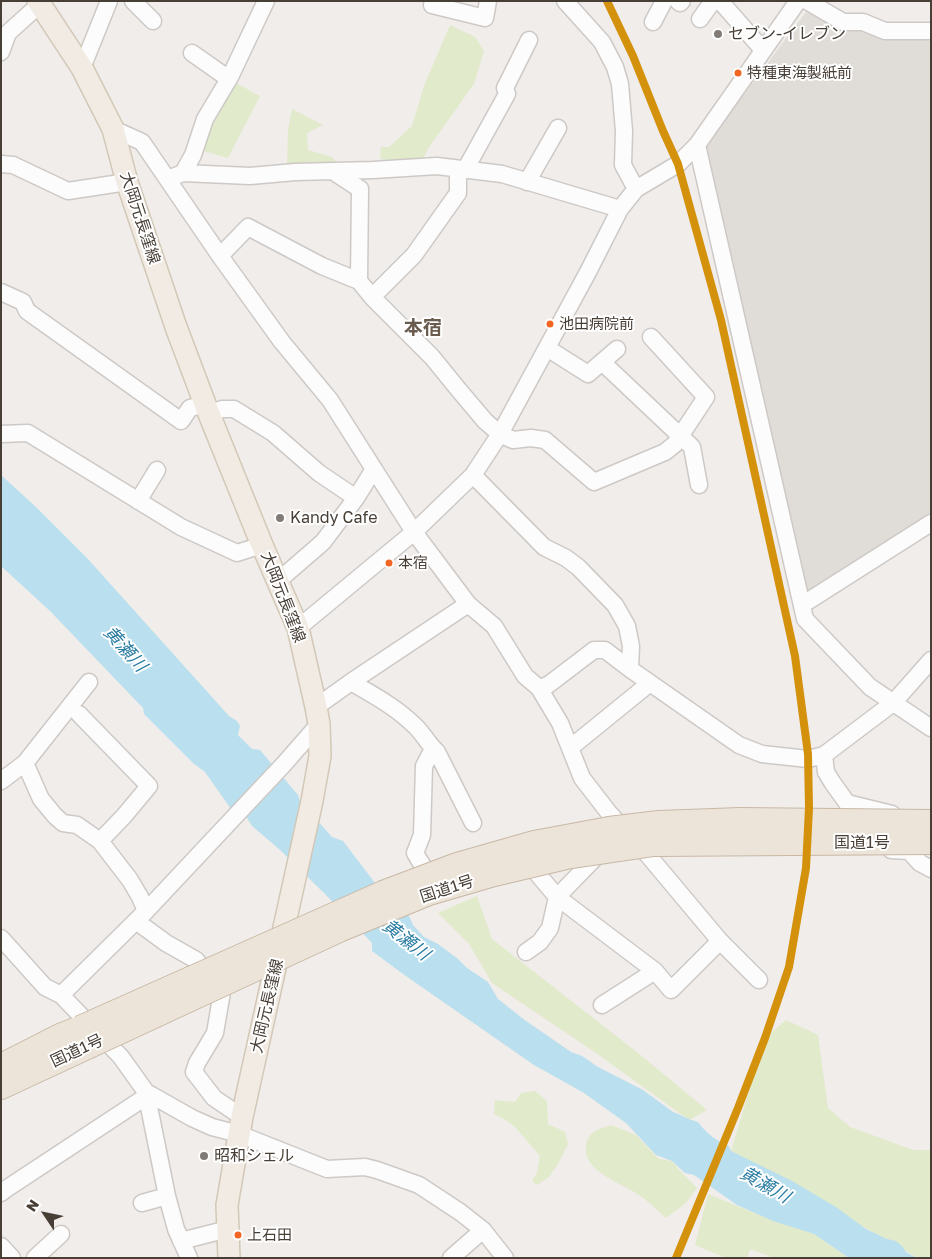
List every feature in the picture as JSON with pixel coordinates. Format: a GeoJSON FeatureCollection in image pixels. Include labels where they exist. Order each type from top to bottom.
{"type":"FeatureCollection","features":[{"type":"Feature","properties":{"kind":"highway","name":"国道1号"},"geometry":{"type":"LineString","coordinates":[[1,1087],[76,1037],[383,893],[449,868],[510,849],[608,829],[659,823],[740,820],[931,822]]}},
{"type":"Feature","properties":{"kind":"highway","name":"国道1号"},"geometry":{"type":"LineString","coordinates":[[1,1066],[429,893],[494,874],[566,857],[654,844],[931,842]]}},
{"type":"Feature","properties":{"kind":"highway"},"geometry":{"type":"LineString","coordinates":[[1,1060],[76,1037]]}},
{"type":"Feature","properties":{"kind":"main road","name":"大岡元長窪線"},"geometry":{"type":"LineString","coordinates":[[39,3],[82,68],[113,129],[127,182],[176,327],[262,545],[298,628],[317,716],[320,756],[312,802],[241,1125],[227,1206],[229,1258]]}},
{"type":"Feature","properties":{"kind":"street"},"geometry":{"type":"LineString","coordinates":[[82,68],[109,1]]}},
{"type":"Feature","properties":{"kind":"street"},"geometry":{"type":"LineString","coordinates":[[133,1],[153,21]]}},
{"type":"Feature","properties":{"kind":"street"},"geometry":{"type":"LineString","coordinates":[[175,176],[193,154],[205,119],[229,78],[266,1]]}},
{"type":"Feature","properties":{"kind":"street"},"geometry":{"type":"LineString","coordinates":[[432,5],[485,18],[488,1]]}},
{"type":"Feature","properties":{"kind":"street"},"geometry":{"type":"LineString","coordinates":[[565,1],[602,42],[615,67],[620,84],[624,131],[623,165],[636,189]]}},
{"type":"Feature","properties":{"kind":"street"},"geometry":{"type":"LineString","coordinates":[[653,22],[664,1]]}},
{"type":"Feature","properties":{"kind":"street"},"geometry":{"type":"LineString","coordinates":[[678,1],[680,3],[682,1]]}},
{"type":"Feature","properties":{"kind":"street"},"geometry":{"type":"LineString","coordinates":[[700,19],[713,1]]}},
{"type":"Feature","properties":{"kind":"street"},"geometry":{"type":"LineString","coordinates":[[720,1],[763,50]]}},
{"type":"Feature","properties":{"kind":"street"},"geometry":{"type":"LineString","coordinates":[[298,628],[414,532],[473,475],[500,434],[620,209],[636,189],[678,164],[697,145],[798,1]]}},
{"type":"Feature","properties":{"kind":"street"},"geometry":{"type":"LineString","coordinates":[[807,1],[843,22],[863,22],[885,31],[931,31]]}},
{"type":"Feature","properties":{"kind":"street"},"geometry":{"type":"LineString","coordinates":[[1,52],[8,33],[39,3]]}},
{"type":"Feature","properties":{"kind":"street"},"geometry":{"type":"LineString","coordinates":[[372,297],[414,255],[458,193],[461,169],[507,94],[505,88],[529,40]]}},
{"type":"Feature","properties":{"kind":"street"},"geometry":{"type":"LineString","coordinates":[[192,54],[229,78]]}},
{"type":"Feature","properties":{"kind":"street"},"geometry":{"type":"LineString","coordinates":[[528,182],[558,128]]}},
{"type":"Feature","properties":{"kind":"street"},"geometry":{"type":"LineString","coordinates":[[113,129],[142,142],[175,176],[220,256],[282,342],[330,400],[414,532],[468,604],[494,626],[525,676],[539,688],[560,723],[582,778],[609,813],[647,854],[720,941],[759,980]]}},
{"type":"Feature","properties":{"kind":"street"},"geometry":{"type":"LineString","coordinates":[[697,145],[805,619],[870,687],[931,728]]}},
{"type":"Feature","properties":{"kind":"street"},"geometry":{"type":"LineString","coordinates":[[1,164],[13,165],[68,191],[127,182]]}},
{"type":"Feature","properties":{"kind":"street"},"geometry":{"type":"LineString","coordinates":[[175,176],[250,176],[295,172],[334,172],[437,166],[502,174],[620,209]]}},
{"type":"Feature","properties":{"kind":"street"},"geometry":{"type":"LineString","coordinates":[[334,172],[360,189],[359,281]]}},
{"type":"Feature","properties":{"kind":"street"},"geometry":{"type":"LineString","coordinates":[[220,256],[248,227],[322,266],[359,281],[372,297],[432,357],[485,421],[500,434],[513,440],[531,438],[546,440],[594,482],[665,452],[675,444],[706,397],[651,337]]}},
{"type":"Feature","properties":{"kind":"street"},"geometry":{"type":"LineString","coordinates":[[1,292],[23,302],[27,312],[181,421],[190,408],[234,409],[273,433],[319,473],[356,498]]}},
{"type":"Feature","properties":{"kind":"street"},"geometry":{"type":"LineString","coordinates":[[547,348],[588,374],[617,349]]}},
{"type":"Feature","properties":{"kind":"street"},"geometry":{"type":"LineString","coordinates":[[602,362],[692,448],[699,485]]}},
{"type":"Feature","properties":{"kind":"street"},"geometry":{"type":"LineString","coordinates":[[1,434],[28,433],[181,527],[237,553],[262,545]]}},
{"type":"Feature","properties":{"kind":"street"},"geometry":{"type":"LineString","coordinates":[[278,581],[323,542],[356,498],[374,469]]}},
{"type":"Feature","properties":{"kind":"street"},"geometry":{"type":"LineString","coordinates":[[138,501],[157,470]]}},
{"type":"Feature","properties":{"kind":"street"},"geometry":{"type":"LineString","coordinates":[[473,475],[544,547],[578,566],[616,605],[627,626],[631,646],[630,669]]}},
{"type":"Feature","properties":{"kind":"street"},"geometry":{"type":"LineString","coordinates":[[802,605],[931,523]]}},
{"type":"Feature","properties":{"kind":"street"},"geometry":{"type":"LineString","coordinates":[[61,995],[141,916],[284,764],[317,716],[351,682],[468,604]]}},
{"type":"Feature","properties":{"kind":"street"},"geometry":{"type":"LineString","coordinates":[[539,688],[548,685],[594,650],[605,650],[739,745],[762,754],[808,759],[824,756],[892,703],[931,660]]}},
{"type":"Feature","properties":{"kind":"street"},"geometry":{"type":"LineString","coordinates":[[1,781],[25,763],[89,682]]}},
{"type":"Feature","properties":{"kind":"street"},"geometry":{"type":"LineString","coordinates":[[351,682],[402,714],[421,732],[432,749],[437,752],[473,823]]}},
{"type":"Feature","properties":{"kind":"street"},"geometry":{"type":"LineString","coordinates":[[570,748],[650,683]]}},
{"type":"Feature","properties":{"kind":"street"},"geometry":{"type":"LineString","coordinates":[[79,714],[149,786],[100,841]]}},
{"type":"Feature","properties":{"kind":"street"},"geometry":{"type":"LineString","coordinates":[[432,749],[424,766],[422,835],[415,853],[442,900],[536,872],[593,860],[647,854],[710,850],[931,851]]}},
{"type":"Feature","properties":{"kind":"street"},"geometry":{"type":"LineString","coordinates":[[824,756],[826,772],[847,803],[894,815]]}},
{"type":"Feature","properties":{"kind":"street"},"geometry":{"type":"LineString","coordinates":[[25,763],[41,799],[55,816],[64,823],[77,825],[100,841],[130,880],[140,897],[141,916],[166,943],[196,960],[222,992],[216,1033],[197,1063],[194,1072],[214,1098],[241,1125],[327,1169],[365,1168],[378,1170],[419,1186],[460,1212],[483,1230],[505,1258]]}},
{"type":"Feature","properties":{"kind":"street"},"geometry":{"type":"LineString","coordinates":[[909,850],[920,863],[931,869]]}},
{"type":"Feature","properties":{"kind":"street"},"geometry":{"type":"LineString","coordinates":[[526,952],[540,942],[550,928],[557,897],[593,860]]}},
{"type":"Feature","properties":{"kind":"street"},"geometry":{"type":"LineString","coordinates":[[536,872],[557,897],[655,972],[671,990],[720,941]]}},
{"type":"Feature","properties":{"kind":"street"},"geometry":{"type":"LineString","coordinates":[[1,938],[45,987],[61,995],[121,1057],[147,1094],[167,1196],[183,1252],[228,1229]]}},
{"type":"Feature","properties":{"kind":"street"},"geometry":{"type":"LineString","coordinates":[[602,1005],[655,972]]}},
{"type":"Feature","properties":{"kind":"street"},"geometry":{"type":"LineString","coordinates":[[147,1094],[212,1127],[241,1125]]}},
{"type":"Feature","properties":{"kind":"street"},"geometry":{"type":"LineString","coordinates":[[1,1193],[147,1094]]}},
{"type":"Feature","properties":{"kind":"street"},"geometry":{"type":"LineString","coordinates":[[142,1203],[167,1196]]}},
{"type":"Feature","properties":{"kind":"street"},"geometry":{"type":"LineString","coordinates":[[451,1258],[483,1230]]}},
{"type":"Feature","properties":{"kind":"street"},"geometry":{"type":"LineString","coordinates":[[35,1258],[61,1234]]}},
{"type":"Feature","properties":{"kind":"street"},"geometry":{"type":"LineString","coordinates":[[1,1246],[12,1258]]}},
{"type":"Feature","properties":{"kind":"shaded area"},"geometry":{"type":"Polygon","coordinates":[[[812,4],[911,31],[931,41],[931,523],[805,603],[705,146],[812,4]]]}},
{"type":"Feature","properties":{"kind":"green space"},"geometry":{"type":"Polygon","coordinates":[[[450,25],[475,37],[484,51],[474,84],[429,147],[421,163],[380,159],[381,147],[389,147],[412,126],[424,86],[450,25]]]}},
{"type":"Feature","properties":{"kind":"green space"},"geometry":{"type":"Polygon","coordinates":[[[234,82],[260,96],[228,158],[204,151],[208,126],[214,123],[234,82]]]}},
{"type":"Feature","properties":{"kind":"green space"},"geometry":{"type":"Polygon","coordinates":[[[292,109],[323,125],[307,133],[308,150],[332,157],[339,165],[287,166],[288,130],[292,109]]]}},
{"type":"Feature","properties":{"kind":"green space"},"geometry":{"type":"Polygon","coordinates":[[[477,896],[492,939],[638,1053],[707,1110],[689,1120],[596,1053],[492,983],[469,944],[438,913],[477,896]]]}},
{"type":"Feature","properties":{"kind":"green space"},"geometry":{"type":"Polygon","coordinates":[[[786,1020],[818,1035],[828,1108],[850,1127],[913,1150],[931,1150],[931,1258],[918,1258],[731,1151],[765,1038],[786,1020]]]}},
{"type":"Feature","properties":{"kind":"green space"},"geometry":{"type":"Polygon","coordinates":[[[535,1091],[547,1101],[548,1124],[565,1132],[568,1144],[549,1177],[537,1185],[532,1181],[537,1173],[540,1156],[516,1128],[494,1114],[495,1100],[515,1102],[521,1093],[535,1091]]]}},
{"type":"Feature","properties":{"kind":"green space"},"geometry":{"type":"Polygon","coordinates":[[[611,1125],[636,1135],[659,1159],[672,1161],[697,1188],[686,1203],[666,1218],[640,1196],[596,1169],[586,1154],[587,1141],[595,1131],[611,1125]]]}},
{"type":"Feature","properties":{"kind":"green space"},"geometry":{"type":"Polygon","coordinates":[[[708,1194],[769,1219],[814,1234],[849,1258],[774,1258],[750,1249],[747,1258],[726,1258],[695,1245],[708,1194]]]}},
{"type":"Feature","properties":{"kind":"water","name":"黄瀬川"},"geometry":{"type":"Polygon","coordinates":[[[1,475],[87,558],[229,716],[237,721],[240,726],[238,735],[252,749],[260,750],[298,795],[300,801],[332,837],[343,841],[375,883],[409,916],[413,925],[424,937],[438,944],[467,968],[488,982],[498,999],[571,1052],[582,1056],[598,1067],[643,1090],[673,1112],[698,1122],[712,1136],[729,1146],[731,1151],[792,1181],[836,1207],[866,1229],[896,1241],[906,1252],[917,1258],[849,1258],[814,1234],[773,1221],[737,1205],[694,1175],[685,1173],[672,1161],[656,1155],[626,1123],[584,1093],[534,1065],[372,951],[372,943],[325,894],[279,849],[252,826],[244,813],[231,809],[205,772],[193,763],[144,714],[143,708],[50,611],[1,566],[1,475]]]}},
{"type":"Feature","properties":{"kind":"transit line"},"geometry":{"type":"LineString","coordinates":[[607,1],[633,56],[678,164],[721,320],[795,656],[808,754],[809,808],[806,868],[789,967],[765,1038],[738,1108],[676,1258]]}},
{"type":"Feature","properties":{"kind":"place","name":"セブン-イレブン"},"geometry":{"type":"Point","coordinates":[718,34]}},
{"type":"Feature","properties":{"kind":"place","name":"特種東海製紙前"},"geometry":{"type":"Point","coordinates":[738,73]}},
{"type":"Feature","properties":{"kind":"place","name":"池田病院前"},"geometry":{"type":"Point","coordinates":[550,324]}},
{"type":"Feature","properties":{"kind":"place","name":"Kandy Cafe"},"geometry":{"type":"Point","coordinates":[280,518]}},
{"type":"Feature","properties":{"kind":"place","name":"本宿"},"geometry":{"type":"Point","coordinates":[389,563]}},
{"type":"Feature","properties":{"kind":"place","name":"昭和シェル"},"geometry":{"type":"Point","coordinates":[204,1156]}},
{"type":"Feature","properties":{"kind":"place","name":"上石田"},"geometry":{"type":"Point","coordinates":[238,1235]}},
{"type":"Feature","properties":{"kind":"district","name":"本宿"},"geometry":{"type":"Point","coordinates":[423,328]}}]}
